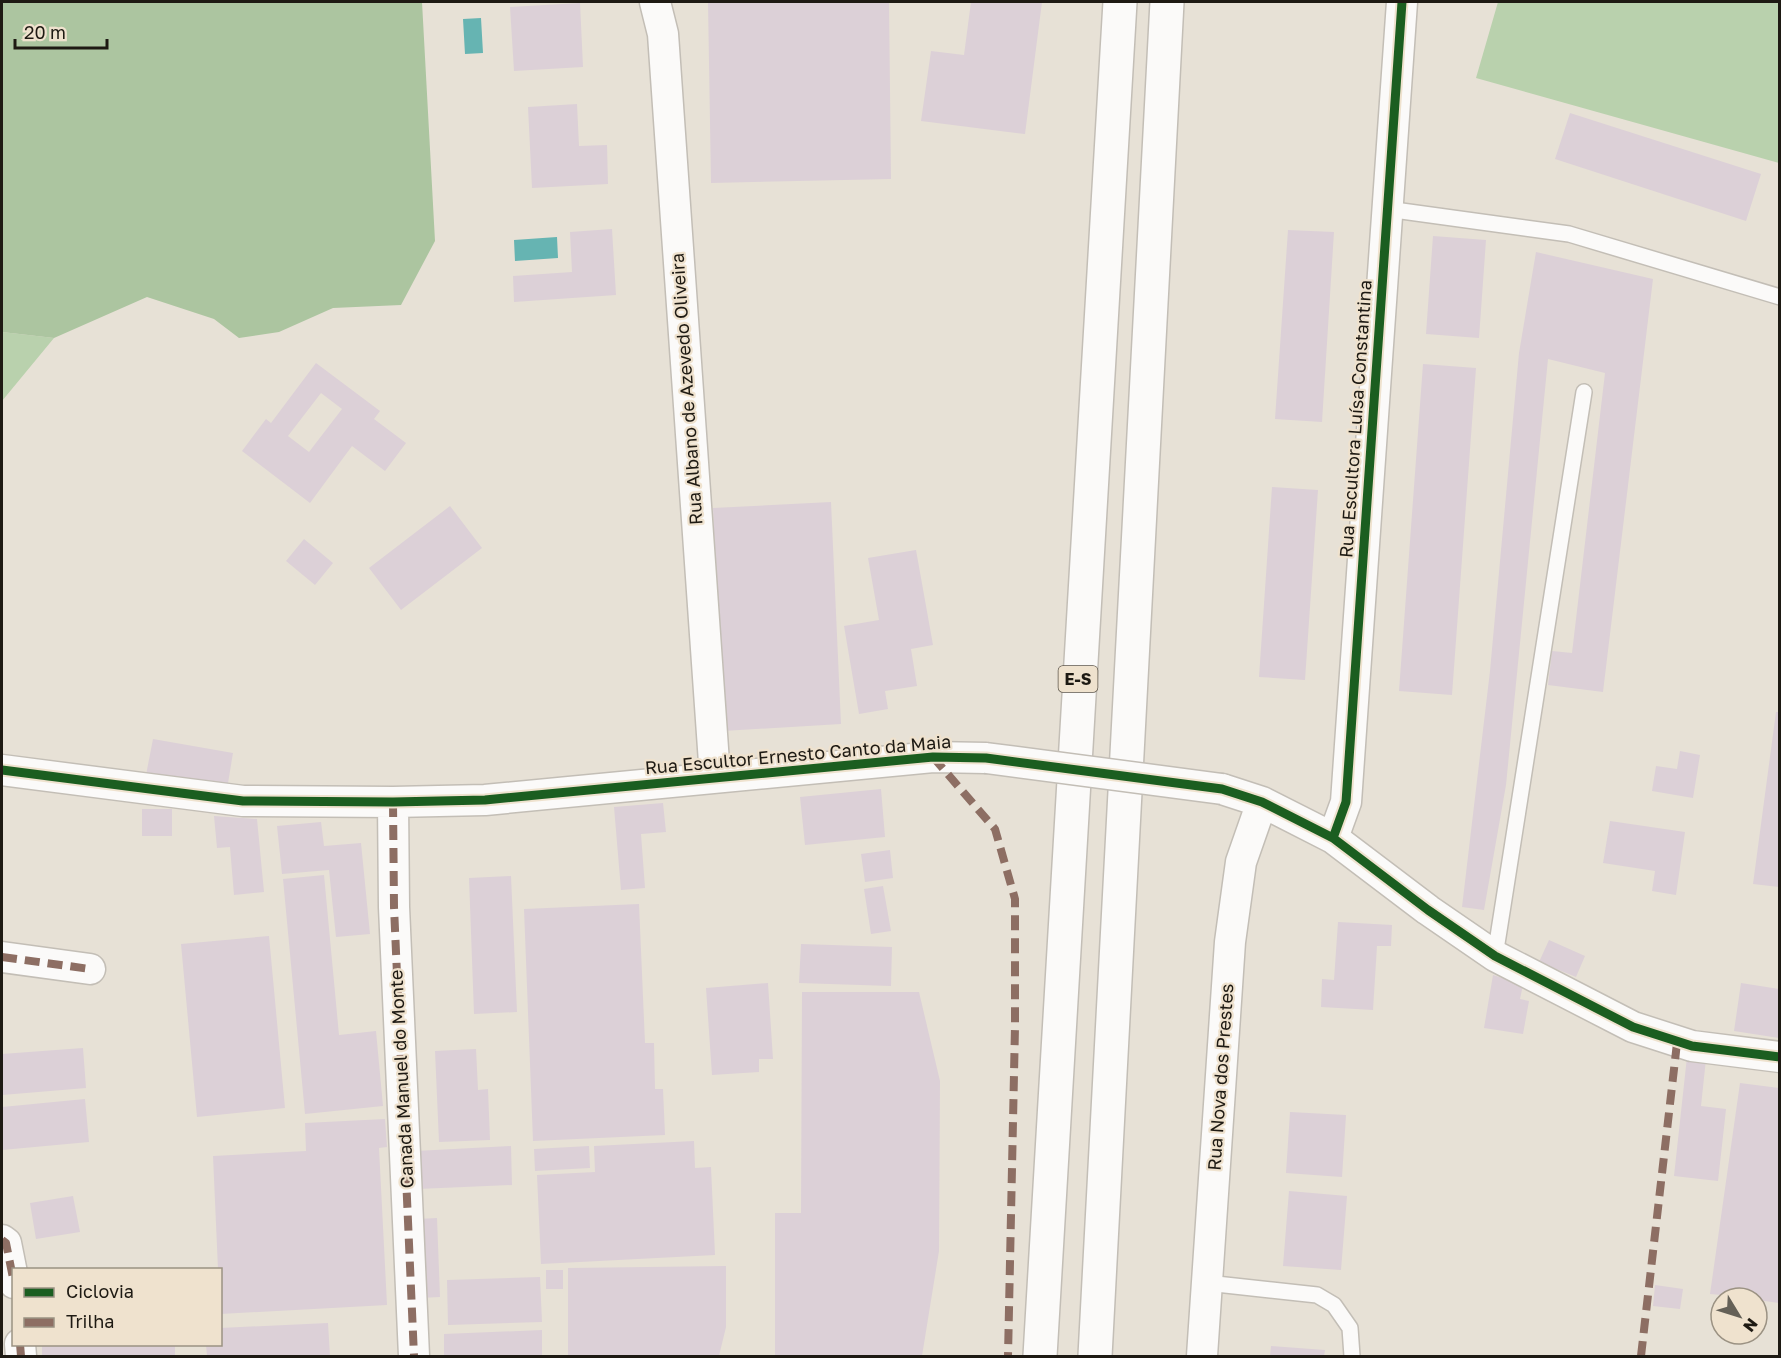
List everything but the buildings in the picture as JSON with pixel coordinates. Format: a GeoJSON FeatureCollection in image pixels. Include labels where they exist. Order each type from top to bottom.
{"type":"FeatureCollection","features":[{"type":"Feature","properties":{"kind":"highway","name":"E-S"},"geometry":{"type":"LineString","coordinates":[[1040,1356],[1120,2]]}},
{"type":"Feature","properties":{"kind":"highway"},"geometry":{"type":"LineString","coordinates":[[1095,1356],[1167,2]]}},
{"type":"Feature","properties":{"kind":"street","name":"Rua Albano de Azevedo Oliveira"},"geometry":{"type":"LineString","coordinates":[[655,2],[663,34],[715,777]]}},
{"type":"Feature","properties":{"kind":"street","name":"Rua Escultora Luísa Constantina"},"geometry":{"type":"LineString","coordinates":[[1334,838],[1346,802],[1402,2]]}},
{"type":"Feature","properties":{"kind":"street","name":"Rua Escultor Ernesto Canto da Maia"},"geometry":{"type":"LineString","coordinates":[[2,770],[243,801],[393,802],[486,800],[933,757],[986,758],[1222,789],[1262,802],[1334,838],[1428,910],[1495,956],[1633,1027],[1663,1039],[1692,1046],[1779,1056]]}},
{"type":"Feature","properties":{"kind":"street","name":"Canada Manuel do Monte"},"geometry":{"type":"LineString","coordinates":[[393,802],[394,907],[414,1356]]}},
{"type":"Feature","properties":{"kind":"street","name":"Rua Nova dos Prestes"},"geometry":{"type":"LineString","coordinates":[[1202,1356],[1230,942],[1241,862],[1262,802]]}},
{"type":"Feature","properties":{"kind":"street"},"geometry":{"type":"LineString","coordinates":[[2,957],[90,969]]}},
{"type":"Feature","properties":{"kind":"street"},"geometry":{"type":"LineString","coordinates":[[2,1240],[6,1243],[12,1273]]}},
{"type":"Feature","properties":{"kind":"lane"},"geometry":{"type":"LineString","coordinates":[[1387,209],[1569,234],[1779,297]]}},
{"type":"Feature","properties":{"kind":"lane"},"geometry":{"type":"LineString","coordinates":[[1495,956],[1584,392]]}},
{"type":"Feature","properties":{"kind":"lane"},"geometry":{"type":"LineString","coordinates":[[1207,1283],[1317,1295],[1334,1305],[1350,1328],[1352,1356]]}},
{"type":"Feature","properties":{"kind":"green space"},"geometry":{"type":"Polygon","coordinates":[[[2,2],[422,2],[435,241],[401,305],[333,308],[279,332],[239,338],[214,319],[147,297],[54,338],[2,332],[2,2]]]}},
{"type":"Feature","properties":{"kind":"green space"},"geometry":{"type":"Polygon","coordinates":[[[1498,2],[1779,2],[1779,163],[1476,78],[1498,2]]]}},
{"type":"Feature","properties":{"kind":"green space"},"geometry":{"type":"Polygon","coordinates":[[[2,332],[54,338],[2,401],[2,332]]]}},
{"type":"Feature","properties":{"kind":"water"},"geometry":{"type":"Polygon","coordinates":[[[481,18],[483,53],[465,54],[463,19],[481,18]]]}},
{"type":"Feature","properties":{"kind":"water"},"geometry":{"type":"Polygon","coordinates":[[[557,237],[558,258],[515,261],[514,240],[557,237]]]}},
{"type":"Feature","properties":{"kind":"marked path"},"geometry":{"type":"LineString","coordinates":[[933,757],[995,829],[1015,899],[1015,1027],[1008,1356]]}},
{"type":"Feature","properties":{"kind":"marked path"},"geometry":{"type":"LineString","coordinates":[[393,802],[394,907],[414,1356]]}},
{"type":"Feature","properties":{"kind":"marked path"},"geometry":{"type":"LineString","coordinates":[[2,957],[90,969]]}},
{"type":"Feature","properties":{"kind":"marked path"},"geometry":{"type":"LineString","coordinates":[[1641,1356],[1677,1043]]}},
{"type":"Feature","properties":{"kind":"marked path"},"geometry":{"type":"LineString","coordinates":[[2,1240],[6,1243],[12,1273]]}},
{"type":"Feature","properties":{"kind":"marked path"},"geometry":{"type":"LineString","coordinates":[[20,1346],[21,1356]]}},
{"type":"Feature","properties":{"kind":"cycle path"},"geometry":{"type":"LineString","coordinates":[[1333,838],[1346,802],[1402,2]]}},
{"type":"Feature","properties":{"kind":"cycle path"},"geometry":{"type":"LineString","coordinates":[[2,770],[243,801],[393,802],[485,800],[933,757],[986,758],[1222,789],[1262,802],[1333,838],[1428,910],[1495,956],[1633,1027],[1692,1046],[1780,1057]]}}]}
